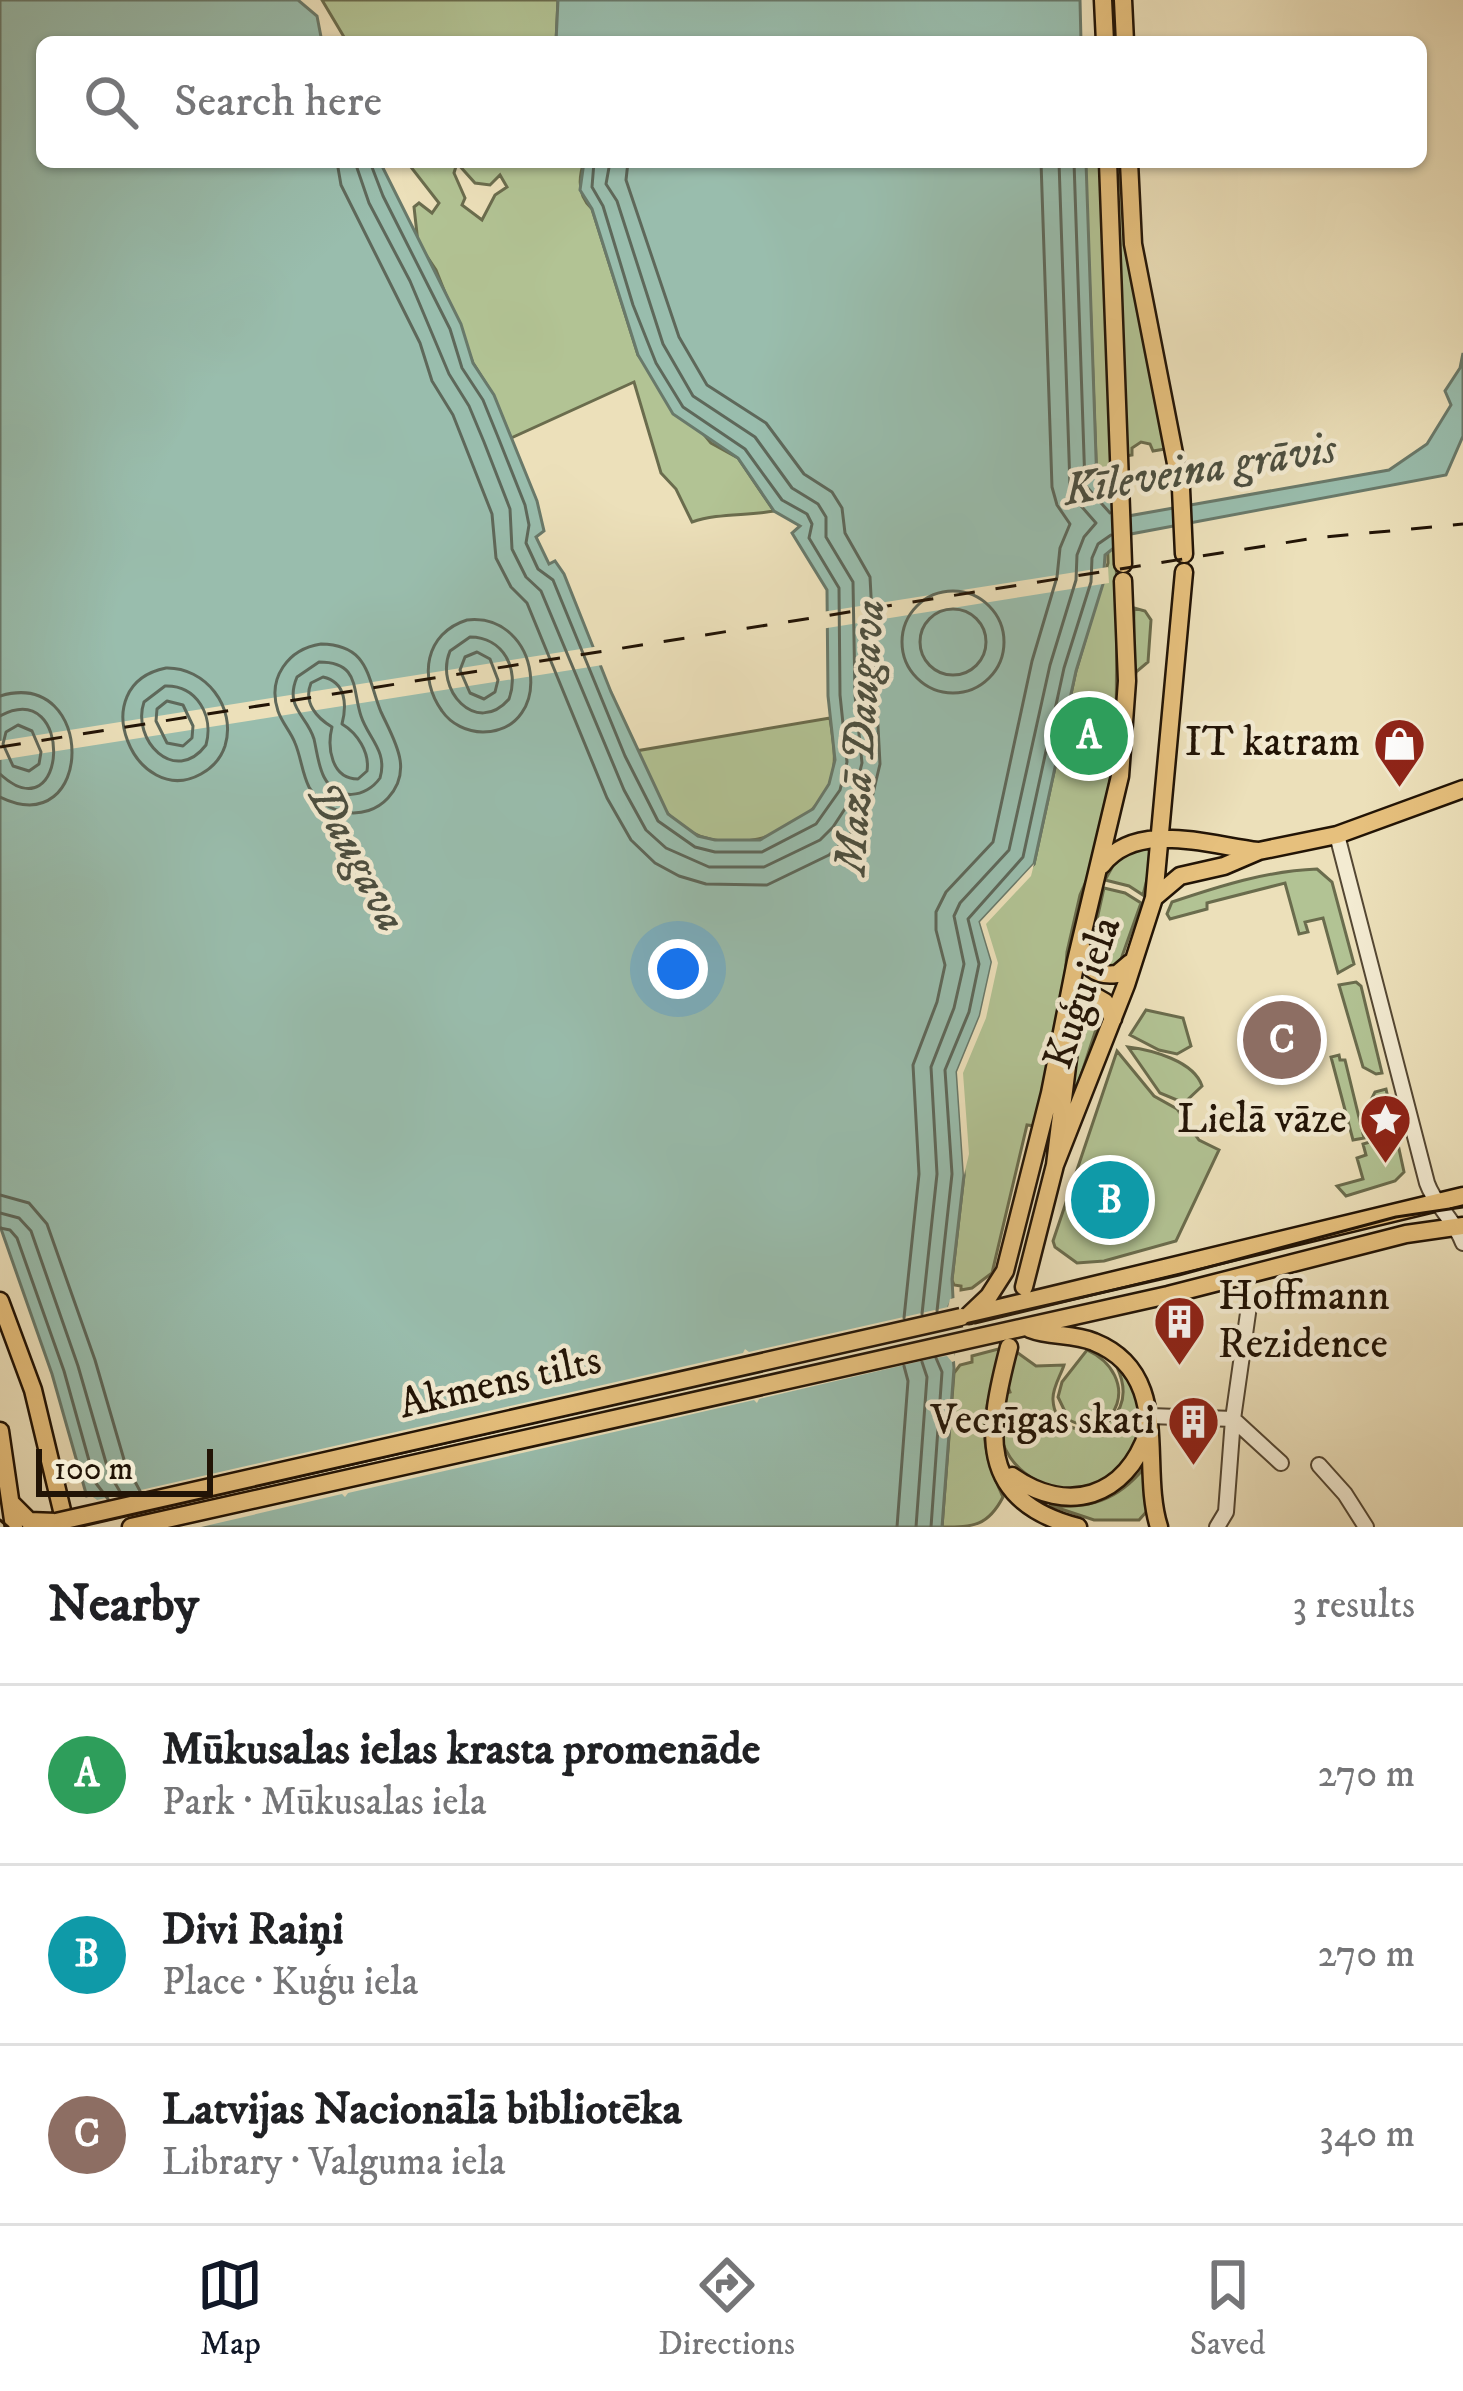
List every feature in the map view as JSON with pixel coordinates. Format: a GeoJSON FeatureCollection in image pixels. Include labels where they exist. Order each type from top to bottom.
{"type":"FeatureCollection","features":[{"type":"Feature","properties":{"kind":"main road"},"geometry":{"type":"LineString","coordinates":[[1103,0],[1105,36]]}},
{"type":"Feature","properties":{"kind":"main road"},"geometry":{"type":"LineString","coordinates":[[1124,0],[1125,36]]}},
{"type":"Feature","properties":{"kind":"main road","name":"Kuģu iela"},"geometry":{"type":"LineString","coordinates":[[965,1316],[989,1296],[1005,1271],[1068,1013],[1123,754],[1126,681],[1108,168]]}},
{"type":"Feature","properties":{"kind":"main road","name":"Kuģu iela"},"geometry":{"type":"LineString","coordinates":[[1024,1288],[1055,1165],[1113,1019],[1154,898],[1161,840],[1184,563],[1183,502],[1133,244],[1129,168]]}},
{"type":"Feature","properties":{"kind":"main road"},"geometry":{"type":"LineString","coordinates":[[1154,898],[1180,876],[1224,866],[1259,851],[1337,835],[1463,789]]}},
{"type":"Feature","properties":{"kind":"main road"},"geometry":{"type":"LineString","coordinates":[[1100,868],[1127,842],[1161,840],[1259,851]]}},
{"type":"Feature","properties":{"kind":"main road"},"geometry":{"type":"LineString","coordinates":[[1081,940],[1083,956],[1095,972],[1117,974],[1132,960]]}},
{"type":"Feature","properties":{"kind":"main road"},"geometry":{"type":"LineString","coordinates":[[1068,1013],[1079,998],[1091,994],[1105,1002],[1113,1019]]}},
{"type":"Feature","properties":{"kind":"main road","name":"Kuģu iela"},"geometry":{"type":"LineString","coordinates":[[1055,1165],[1070,1035],[1068,1013]]}},
{"type":"Feature","properties":{"kind":"main road","name":"Akmens tilts"},"geometry":{"type":"LineString","coordinates":[[61,1525],[1463,1196]]}},
{"type":"Feature","properties":{"kind":"main road","name":"Akmens tilts"},"geometry":{"type":"LineString","coordinates":[[131,1527],[1191,1289],[1406,1234],[1461,1232]]}},
{"type":"Feature","properties":{"kind":"main road"},"geometry":{"type":"LineString","coordinates":[[0,1300],[33,1390],[61,1525],[29,1521],[10,1502]]}},
{"type":"Feature","properties":{"kind":"main road"},"geometry":{"type":"LineString","coordinates":[[1024,1326],[1040,1333],[1076,1336],[1108,1349],[1139,1382],[1150,1421],[1159,1527]]}},
{"type":"Feature","properties":{"kind":"main road"},"geometry":{"type":"LineString","coordinates":[[1009,1347],[992,1428],[1000,1468],[1033,1507],[1078,1527]]}},
{"type":"Feature","properties":{"kind":"main road"},"geometry":{"type":"LineString","coordinates":[[1000,1468],[1041,1492],[1068,1497],[1095,1493],[1129,1469],[1150,1421]]}},
{"type":"Feature","properties":{"kind":"main road"},"geometry":{"type":"LineString","coordinates":[[0,1431],[14,1527]]}},
{"type":"Feature","properties":{"kind":"street"},"geometry":{"type":"LineString","coordinates":[[1337,835],[1432,1200],[1461,1232]]}},
{"type":"Feature","properties":{"kind":"street"},"geometry":{"type":"LineString","coordinates":[[1213,1527],[1226,1512],[1249,1306]]}},
{"type":"Feature","properties":{"kind":"street"},"geometry":{"type":"LineString","coordinates":[[1150,1421],[1233,1419],[1279,1459]]}},
{"type":"Feature","properties":{"kind":"street"},"geometry":{"type":"LineString","coordinates":[[1319,1466],[1366,1527]]}},
{"type":"Feature","properties":{"kind":"shaded area"},"geometry":{"type":"Polygon","coordinates":[[[322,0],[558,0],[556,36],[343,36],[322,0]]]}},
{"type":"Feature","properties":{"kind":"shaded area"},"geometry":{"type":"Polygon","coordinates":[[[412,168],[456,168],[465,198],[462,205],[482,220],[495,195],[507,187],[500,175],[490,185],[475,183],[462,168],[583,168],[582,193],[592,209],[638,355],[711,443],[738,458],[774,511],[692,522],[676,489],[661,473],[634,382],[511,438],[473,363],[436,270],[418,243],[414,207],[419,203],[432,213],[439,203],[412,168]]]}},
{"type":"Feature","properties":{"kind":"shaded area"},"geometry":{"type":"Polygon","coordinates":[[[1085,168],[1101,168],[1117,588],[1116,749],[1094,863],[1080,895],[1067,952],[1063,1000],[1035,1126],[1027,1125],[992,1273],[961,1290],[952,1280],[964,1175],[957,1072],[980,922],[1034,864],[1076,671],[1108,563],[1106,487],[1097,486],[1085,168]]]}},
{"type":"Feature","properties":{"kind":"shaded area"},"geometry":{"type":"Polygon","coordinates":[[[1116,168],[1123,168],[1165,449],[1153,451],[1150,444],[1141,442],[1126,456],[1116,168]]]}},
{"type":"Feature","properties":{"kind":"shaded area"},"geometry":{"type":"Polygon","coordinates":[[[1134,608],[1145,611],[1151,620],[1148,662],[1136,672],[1133,691],[1134,608]]]}},
{"type":"Feature","properties":{"kind":"shaded area"},"geometry":{"type":"Polygon","coordinates":[[[830,718],[834,759],[830,783],[801,819],[758,839],[711,840],[690,831],[665,810],[636,751],[830,718]]]}},
{"type":"Feature","properties":{"kind":"shaded area"},"geometry":{"type":"Polygon","coordinates":[[[1150,847],[1143,895],[1105,880],[1119,855],[1150,847]]]}},
{"type":"Feature","properties":{"kind":"shaded area"},"geometry":{"type":"Polygon","coordinates":[[[1317,869],[1332,882],[1354,964],[1338,973],[1323,918],[1305,922],[1308,932],[1299,934],[1285,883],[1207,903],[1207,909],[1170,919],[1167,914],[1172,902],[1208,890],[1261,876],[1317,869]]]}},
{"type":"Feature","properties":{"kind":"shaded area"},"geometry":{"type":"Polygon","coordinates":[[[1104,888],[1141,903],[1120,962],[1111,969],[1096,964],[1090,951],[1104,888]]]}},
{"type":"Feature","properties":{"kind":"shaded area"},"geometry":{"type":"Polygon","coordinates":[[[1356,982],[1361,986],[1382,1073],[1363,1067],[1339,985],[1356,982]]]}},
{"type":"Feature","properties":{"kind":"shaded area"},"geometry":{"type":"Polygon","coordinates":[[[1093,1001],[1102,1011],[1069,1112],[1080,1014],[1093,1001]]]}},
{"type":"Feature","properties":{"kind":"shaded area"},"geometry":{"type":"Polygon","coordinates":[[[1146,1010],[1183,1018],[1191,1046],[1177,1054],[1130,1035],[1146,1010]]]}},
{"type":"Feature","properties":{"kind":"shaded area"},"geometry":{"type":"Polygon","coordinates":[[[1128,1047],[1181,1063],[1202,1086],[1184,1103],[1160,1093],[1128,1047]]]}},
{"type":"Feature","properties":{"kind":"shaded area"},"geometry":{"type":"Polygon","coordinates":[[[1117,1051],[1154,1096],[1177,1109],[1199,1140],[1219,1150],[1176,1241],[1104,1261],[1077,1263],[1053,1241],[1117,1051]]]}},
{"type":"Feature","properties":{"kind":"shaded area"},"geometry":{"type":"Polygon","coordinates":[[[1339,1055],[1345,1060],[1364,1138],[1353,1140],[1331,1057],[1339,1055]]]}},
{"type":"Feature","properties":{"kind":"shaded area"},"geometry":{"type":"Polygon","coordinates":[[[1386,1089],[1404,1172],[1395,1181],[1346,1196],[1337,1186],[1363,1179],[1357,1158],[1366,1155],[1363,1144],[1380,1139],[1371,1100],[1375,1092],[1386,1089]]]}},
{"type":"Feature","properties":{"kind":"shaded area"},"geometry":{"type":"Polygon","coordinates":[[[1002,1348],[984,1423],[987,1455],[1003,1497],[979,1523],[942,1527],[954,1373],[960,1365],[972,1362],[972,1356],[1002,1348]]]}},
{"type":"Feature","properties":{"kind":"shaded area"},"geometry":{"type":"Polygon","coordinates":[[[1087,1350],[1104,1361],[1119,1390],[1111,1415],[1086,1425],[1069,1420],[1058,1397],[1062,1382],[1087,1350]]]}},
{"type":"Feature","properties":{"kind":"shaded area"},"geometry":{"type":"Polygon","coordinates":[[[1015,1351],[1036,1366],[1064,1365],[1053,1400],[1058,1416],[1082,1430],[1111,1420],[1120,1407],[1123,1389],[1117,1367],[1128,1380],[1139,1409],[1138,1440],[1132,1455],[1109,1479],[1074,1490],[1055,1488],[1022,1471],[1010,1457],[999,1422],[1004,1394],[1010,1392],[1015,1351]]]}},
{"type":"Feature","properties":{"kind":"shaded area"},"geometry":{"type":"Polygon","coordinates":[[[1144,1468],[1148,1510],[1139,1520],[1094,1520],[1049,1505],[1077,1506],[1101,1500],[1124,1488],[1144,1468]]]}},
{"type":"Feature","properties":{"kind":"water"},"geometry":{"type":"Polygon","coordinates":[[[0,0],[298,0],[317,16],[321,36],[36,36],[36,168],[383,168],[461,324],[473,363],[494,395],[537,501],[544,531],[536,537],[549,564],[555,561],[564,574],[611,692],[668,814],[698,836],[760,840],[813,809],[829,784],[835,760],[828,696],[827,590],[792,533],[800,526],[774,511],[738,458],[673,414],[638,355],[592,209],[580,190],[583,168],[1086,168],[1097,486],[1104,486],[1128,516],[1389,470],[1427,444],[1451,405],[1445,391],[1460,368],[1463,353],[1463,436],[1446,475],[1131,534],[1105,555],[1103,584],[1076,671],[1034,864],[980,922],[992,962],[980,1016],[957,1072],[964,1175],[949,1306],[954,1368],[942,1527],[102,1527],[92,1496],[87,1497],[52,1374],[0,1226],[0,0]]]}},
{"type":"Feature","properties":{"kind":"water"},"geometry":{"type":"Polygon","coordinates":[[[558,0],[1080,0],[1081,36],[556,36],[558,0]]]}},
{"type":"Feature","properties":{"kind":"pier"},"geometry":{"type":"Polygon","coordinates":[[[1108,567],[1109,583],[821,629],[822,612],[1108,567]]]}},
{"type":"Feature","properties":{"kind":"pier"},"geometry":{"type":"Polygon","coordinates":[[[600,646],[609,664],[0,760],[0,741],[600,646]]]}},
{"type":"Feature","properties":{"kind":"pier"},"geometry":{"type":"Polygon","coordinates":[[[1034,864],[1031,876],[986,924],[998,963],[986,1018],[963,1073],[969,1154],[964,1175],[957,1072],[980,1016],[992,962],[980,922],[1034,864]]]}},
{"type":"Feature","properties":{"kind":"pier"},"geometry":{"type":"Polygon","coordinates":[[[959,1297],[954,1355],[960,1359],[952,1362],[947,1356],[934,1358],[757,1403],[201,1527],[96,1527],[90,1503],[81,1499],[92,1496],[97,1500],[745,1349],[749,1352],[948,1307],[950,1299],[959,1297]]]}},
{"type":"Feature","properties":{"kind":"tram line"},"geometry":{"type":"LineString","coordinates":[[78,1527],[1179,1275],[1396,1217],[1463,1207]]}},
{"type":"Feature","properties":{"kind":"tram line"},"geometry":{"type":"LineString","coordinates":[[0,1520],[8,1527]]}},
{"type":"Feature","properties":{"kind":"railway"},"geometry":{"type":"LineString","coordinates":[[0,747],[1315,538],[1463,524]]}},
{"type":"Feature","properties":{"kind":"place","name":"Mūkusalas ielas krasta promenāde"},"geometry":{"type":"Point","coordinates":[1089,736]}},
{"type":"Feature","properties":{"kind":"place","name":"IT katram"},"geometry":{"type":"Point","coordinates":[1399,789]}},
{"type":"Feature","properties":{"kind":"place","name":"Latvijas Nacionālā bibliotēka"},"geometry":{"type":"Point","coordinates":[1282,1040]}},
{"type":"Feature","properties":{"kind":"place","name":"Lielā vāze"},"geometry":{"type":"Point","coordinates":[1386,1166]}},
{"type":"Feature","properties":{"kind":"place","name":"Divi Raiņi"},"geometry":{"type":"Point","coordinates":[1110,1200]}},
{"type":"Feature","properties":{"kind":"place","name":"Hoffmann Rezidence"},"geometry":{"type":"Point","coordinates":[1179,1367]}},
{"type":"Feature","properties":{"kind":"place","name":"Vecrīgas skati"},"geometry":{"type":"Point","coordinates":[1194,1467]}},
{"type":"Feature","properties":{"kind":"water label","name":"Kīleveina grāvis"},"geometry":{"type":"Point","coordinates":[1200,470]}},
{"type":"Feature","properties":{"kind":"water label","name":"Mazā Daugava"},"geometry":{"type":"Point","coordinates":[861,737]}},
{"type":"Feature","properties":{"kind":"water label","name":"Daugava"},"geometry":{"type":"Point","coordinates":[356,857]}}]}
